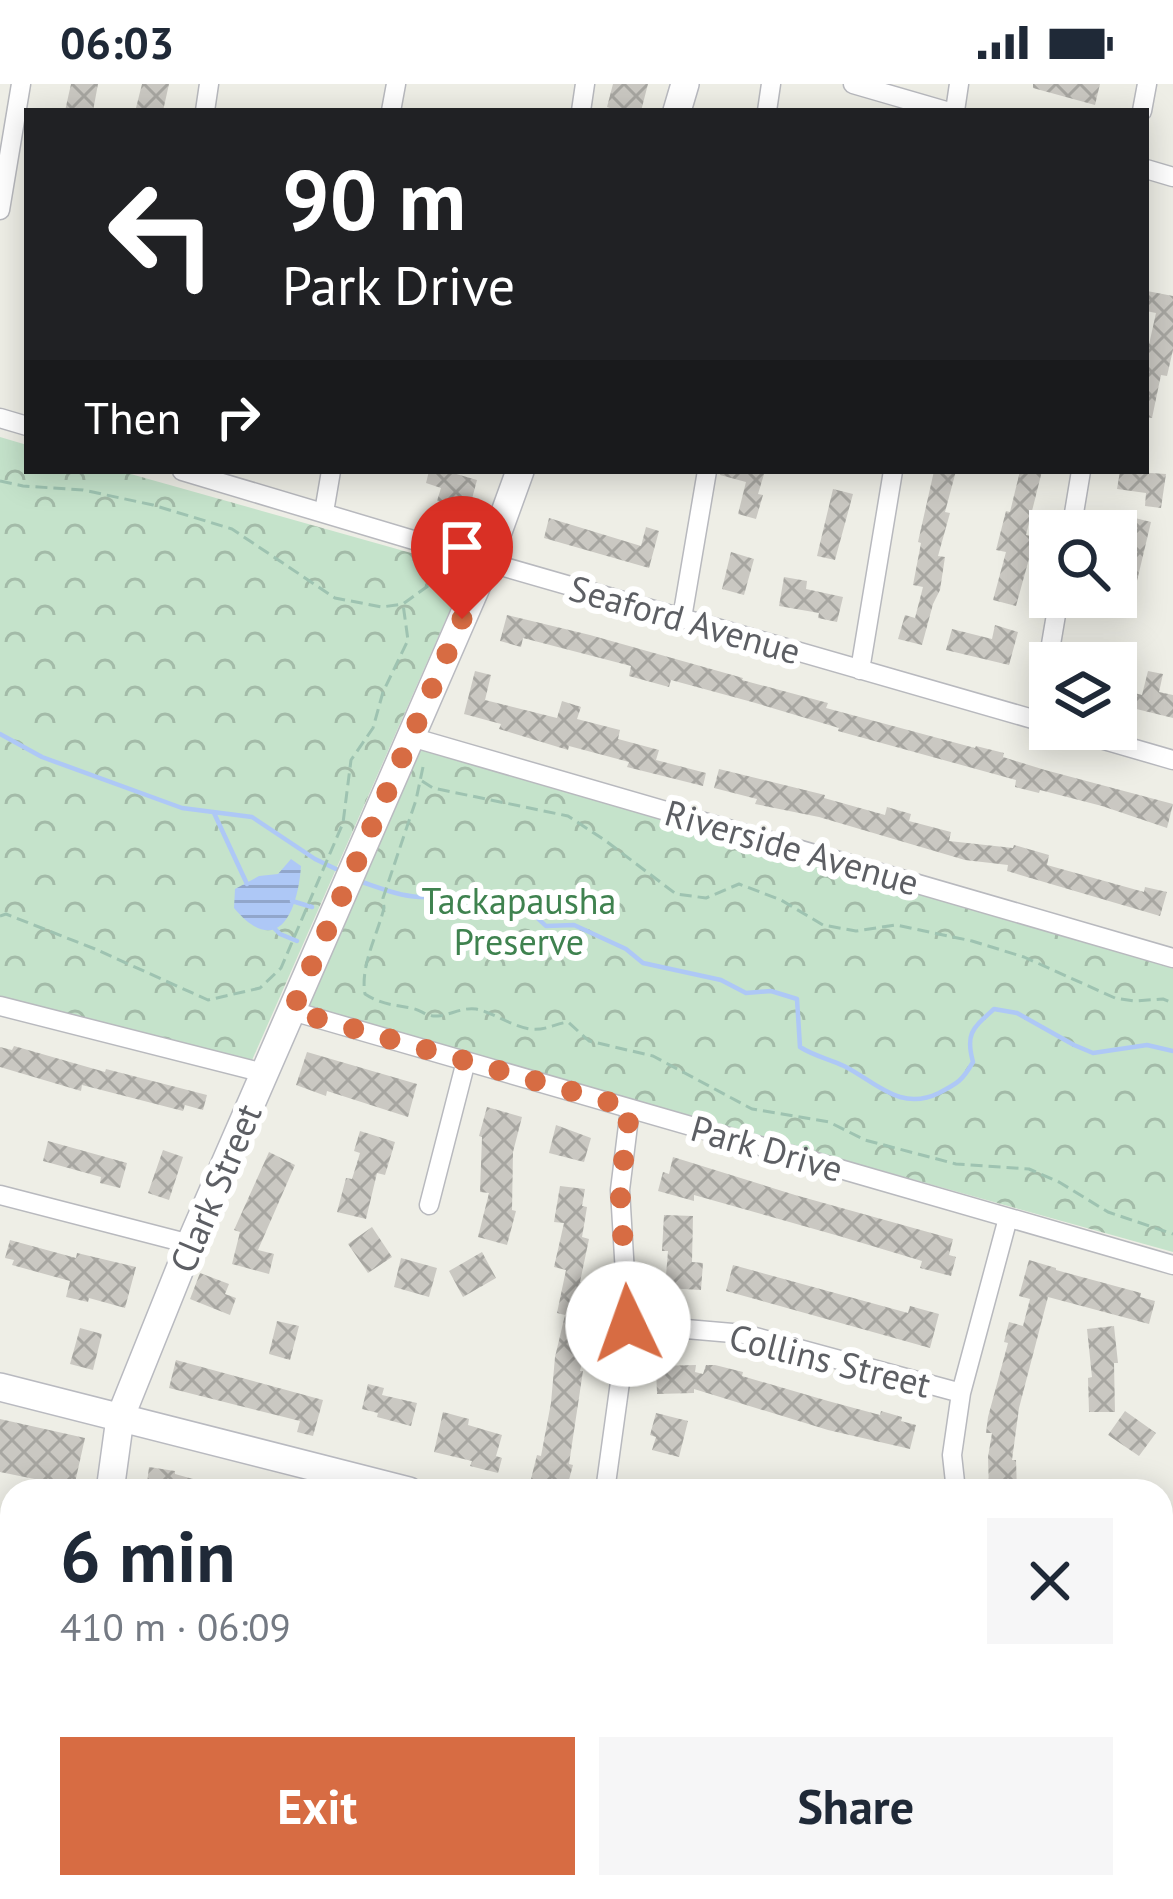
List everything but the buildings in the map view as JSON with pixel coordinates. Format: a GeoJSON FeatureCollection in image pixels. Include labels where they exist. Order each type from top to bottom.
{"type":"FeatureCollection","features":[{"type":"Feature","properties":{"kind":"street"},"geometry":{"type":"LineString","coordinates":[[0,210],[21,84]]}},
{"type":"Feature","properties":{"kind":"street"},"geometry":{"type":"LineString","coordinates":[[853,84],[940,108]]}},
{"type":"Feature","properties":{"kind":"street","name":"Seaford Avenue"},"geometry":{"type":"LineString","coordinates":[[192,474],[324,512],[474,568],[682,618],[1029,719]]}},
{"type":"Feature","properties":{"kind":"street"},"geometry":{"type":"LineString","coordinates":[[324,512],[330,474]]}},
{"type":"Feature","properties":{"kind":"street","name":"Clark Street"},"geometry":{"type":"LineString","coordinates":[[112,1479],[121,1418],[190,1244],[292,1011],[332,883],[417,747],[474,568],[519,474]]}},
{"type":"Feature","properties":{"kind":"street"},"geometry":{"type":"LineString","coordinates":[[682,618],[706,474]]}},
{"type":"Feature","properties":{"kind":"street"},"geometry":{"type":"LineString","coordinates":[[860,670],[893,474]]}},
{"type":"Feature","properties":{"kind":"street"},"geometry":{"type":"LineString","coordinates":[[1074,510],[1080,474]]}},
{"type":"Feature","properties":{"kind":"street","name":"Riverside Avenue"},"geometry":{"type":"LineString","coordinates":[[417,747],[1173,958]]}},
{"type":"Feature","properties":{"kind":"street"},"geometry":{"type":"LineString","coordinates":[[1137,750],[1173,760]]}},
{"type":"Feature","properties":{"kind":"street"},"geometry":{"type":"LineString","coordinates":[[0,1006],[264,1073]]}},
{"type":"Feature","properties":{"kind":"street","name":"Park Drive"},"geometry":{"type":"LineString","coordinates":[[292,1011],[1173,1265]]}},
{"type":"Feature","properties":{"kind":"street"},"geometry":{"type":"LineString","coordinates":[[429,1205],[466,1061]]}},
{"type":"Feature","properties":{"kind":"street"},"geometry":{"type":"LineString","coordinates":[[607,1479],[628,1324],[620,1190],[630,1108]]}},
{"type":"Feature","properties":{"kind":"street"},"geometry":{"type":"LineString","coordinates":[[0,1195],[190,1244]]}},
{"type":"Feature","properties":{"kind":"street"},"geometry":{"type":"LineString","coordinates":[[955,1479],[952,1455],[961,1393],[1008,1218]]}},
{"type":"Feature","properties":{"kind":"street","name":"Collins Street"},"geometry":{"type":"LineString","coordinates":[[628,1324],[744,1334],[961,1393]]}},
{"type":"Feature","properties":{"kind":"street"},"geometry":{"type":"LineString","coordinates":[[0,1388],[362,1479]]}},
{"type":"Feature","properties":{"kind":"path"},"geometry":{"type":"LineString","coordinates":[[0,481],[83,490],[232,529],[335,598],[382,607],[403,604],[435,581],[474,568]]}},
{"type":"Feature","properties":{"kind":"path"},"geometry":{"type":"LineString","coordinates":[[0,916],[6,914],[94,949],[208,1000],[260,988],[281,968],[312,896],[332,883],[330,854],[343,823],[352,760],[373,728],[383,692],[408,640],[403,604]]}},
{"type":"Feature","properties":{"kind":"path"},"geometry":{"type":"LineString","coordinates":[[417,747],[420,780],[382,898],[384,908],[363,984],[365,994],[430,1017],[475,1009],[532,1029],[568,1022],[589,1041],[653,1056],[752,1109],[829,1122],[865,1140],[956,1164],[1029,1169],[1108,1212],[1173,1234]]}},
{"type":"Feature","properties":{"kind":"path"},"geometry":{"type":"LineString","coordinates":[[420,780],[433,788],[568,816],[676,894],[706,898],[739,884],[781,900],[824,925],[856,931],[896,925],[972,940],[1024,957],[1114,998],[1173,1003]]}},
{"type":"Feature","properties":{"kind":"green space","name":"Tackapausha Preserve"},"geometry":{"type":"Polygon","coordinates":[[[0,437],[24,444],[24,474],[131,474],[468,569],[249,1067],[0,1001],[0,437]]]}},
{"type":"Feature","properties":{"kind":"green space","name":"Tackapausha Preserve"},"geometry":{"type":"Polygon","coordinates":[[[420,742],[1173,961],[1173,1252],[303,1009],[420,742]]]}},
{"type":"Feature","properties":{"kind":"water"},"geometry":{"type":"Polygon","coordinates":[[[291,859],[301,866],[290,913],[274,929],[249,923],[234,908],[235,889],[259,876],[278,874],[291,859]]]}},
{"type":"Feature","properties":{"kind":"waterway"},"geometry":{"type":"LineString","coordinates":[[0,734],[42,757],[182,808],[252,817],[338,870]]}},
{"type":"Feature","properties":{"kind":"waterway"},"geometry":{"type":"LineString","coordinates":[[214,813],[247,884]]}},
{"type":"Feature","properties":{"kind":"waterway"},"geometry":{"type":"LineString","coordinates":[[362,882],[412,896],[500,898],[530,912],[546,926],[574,925],[626,949],[643,963],[721,980],[746,993],[771,991],[797,999],[800,1047],[900,1097],[925,1098],[959,1081],[973,1062],[973,1032],[994,1009],[1017,1013],[1093,1053],[1147,1045],[1173,1051]]}},
{"type":"Feature","properties":{"kind":"waterway"},"geometry":{"type":"LineString","coordinates":[[292,901],[312,907]]}},
{"type":"Feature","properties":{"kind":"waterway"},"geometry":{"type":"LineString","coordinates":[[275,929],[297,941]]}},
{"type":"Feature","properties":{"kind":"route"},"geometry":{"type":"LineString","coordinates":[[462,619],[292,1011],[630,1108],[620,1190],[628,1324]]}}]}
